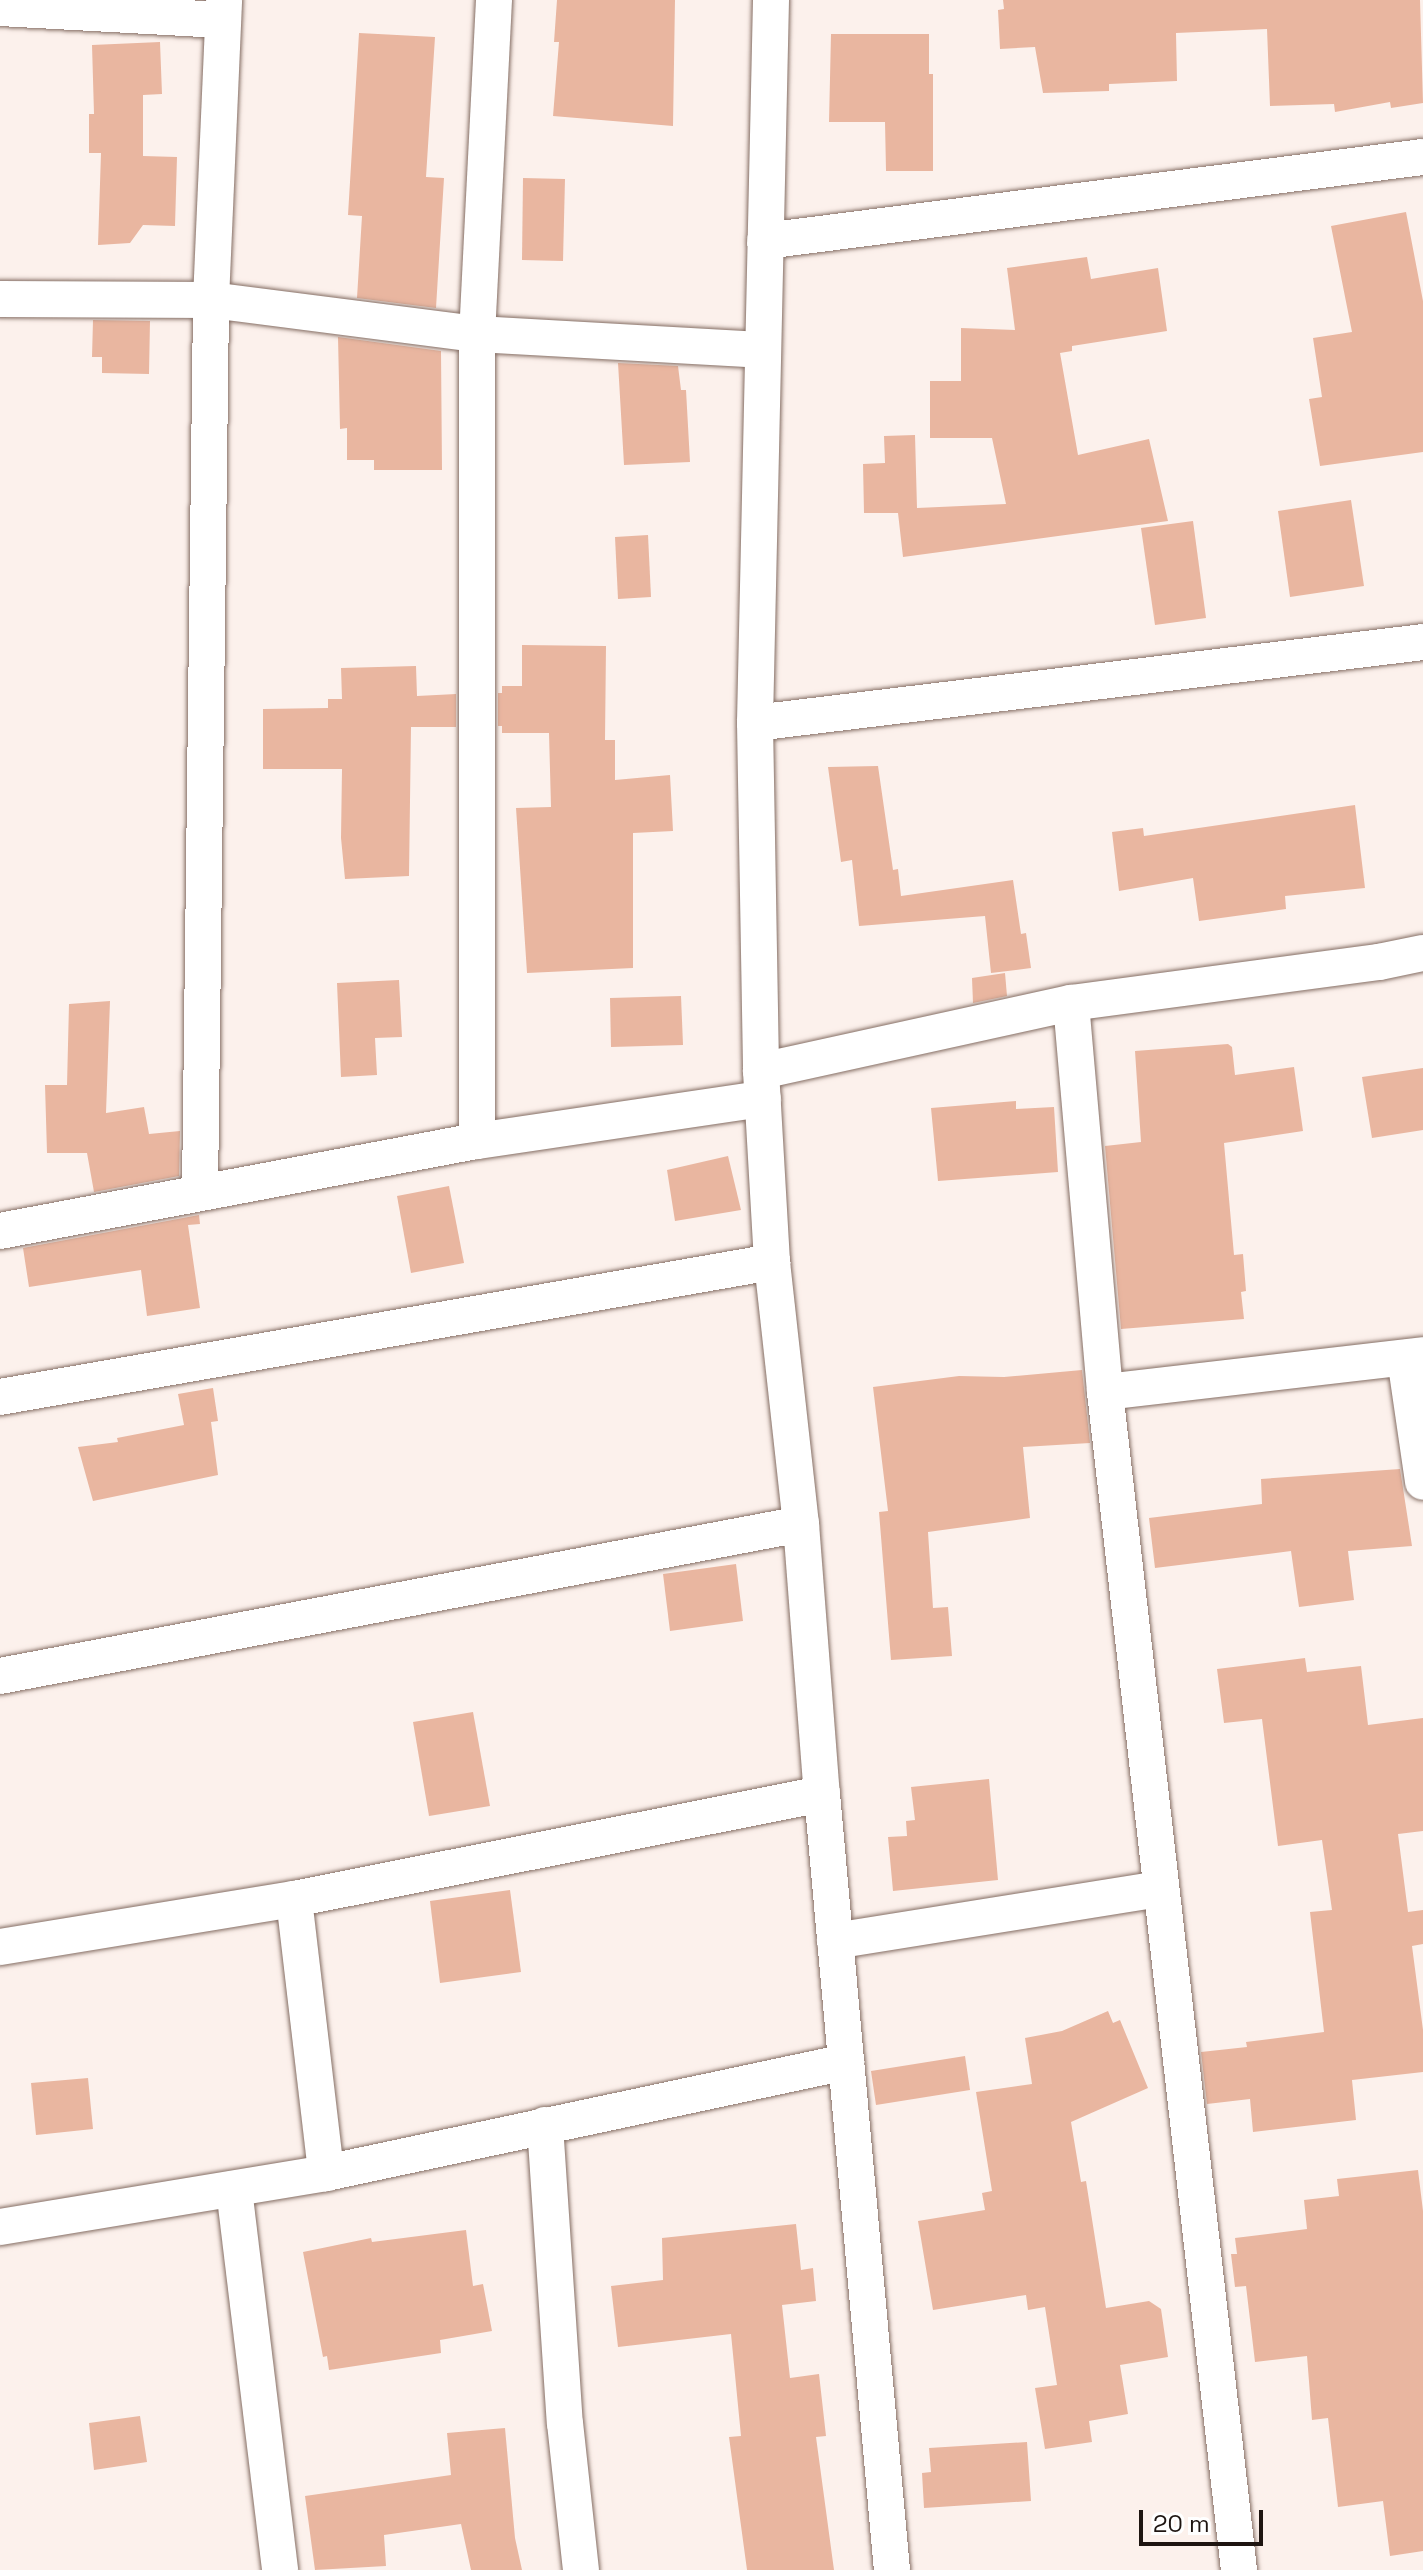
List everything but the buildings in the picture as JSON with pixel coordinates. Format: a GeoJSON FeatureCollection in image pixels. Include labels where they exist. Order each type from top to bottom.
{"type":"FeatureCollection","features":[{"type":"Feature","properties":{"kind":"street"},"geometry":{"type":"LineString","coordinates":[[477,1141],[477,334],[494,0]]}},
{"type":"Feature","properties":{"kind":"street"},"geometry":{"type":"LineString","coordinates":[[771,0],[755,723],[762,1085],[772,1262],[801,1524],[822,1794],[892,2570]]}},
{"type":"Feature","properties":{"kind":"street"},"geometry":{"type":"LineString","coordinates":[[0,8],[224,10],[211,300],[200,1192]]}},
{"type":"Feature","properties":{"kind":"street"},"geometry":{"type":"LineString","coordinates":[[765,241],[1423,157]]}},
{"type":"Feature","properties":{"kind":"street"},"geometry":{"type":"LineString","coordinates":[[0,299],[211,300],[477,334],[761,350]]}},
{"type":"Feature","properties":{"kind":"street"},"geometry":{"type":"LineString","coordinates":[[755,723],[1423,642]]}},
{"type":"Feature","properties":{"kind":"street"},"geometry":{"type":"LineString","coordinates":[[0,1231],[762,1085],[1071,1003],[1379,962],[1423,953]]}},
{"type":"Feature","properties":{"kind":"street"},"geometry":{"type":"LineString","coordinates":[[1071,1003],[1105,1392],[1159,1889],[1239,2570]]}},
{"type":"Feature","properties":{"kind":"street"},"geometry":{"type":"LineString","coordinates":[[0,1397],[772,1262]]}},
{"type":"Feature","properties":{"kind":"street"},"geometry":{"type":"LineString","coordinates":[[1105,1392],[1414,1357],[1423,1482]]}},
{"type":"Feature","properties":{"kind":"street"},"geometry":{"type":"LineString","coordinates":[[0,1676],[801,1524]]}},
{"type":"Feature","properties":{"kind":"street"},"geometry":{"type":"LineString","coordinates":[[0,1947],[294,1899],[822,1794]]}},
{"type":"Feature","properties":{"kind":"street"},"geometry":{"type":"LineString","coordinates":[[835,1941],[1159,1889]]}},
{"type":"Feature","properties":{"kind":"street"},"geometry":{"type":"LineString","coordinates":[[294,1899],[326,2173]]}},
{"type":"Feature","properties":{"kind":"street"},"geometry":{"type":"LineString","coordinates":[[0,2227],[326,2173],[846,2062]]}},
{"type":"Feature","properties":{"kind":"street"},"geometry":{"type":"LineString","coordinates":[[545,2125],[565,2423],[581,2570]]}},
{"type":"Feature","properties":{"kind":"street"},"geometry":{"type":"LineString","coordinates":[[234,2189],[280,2570]]}}]}
